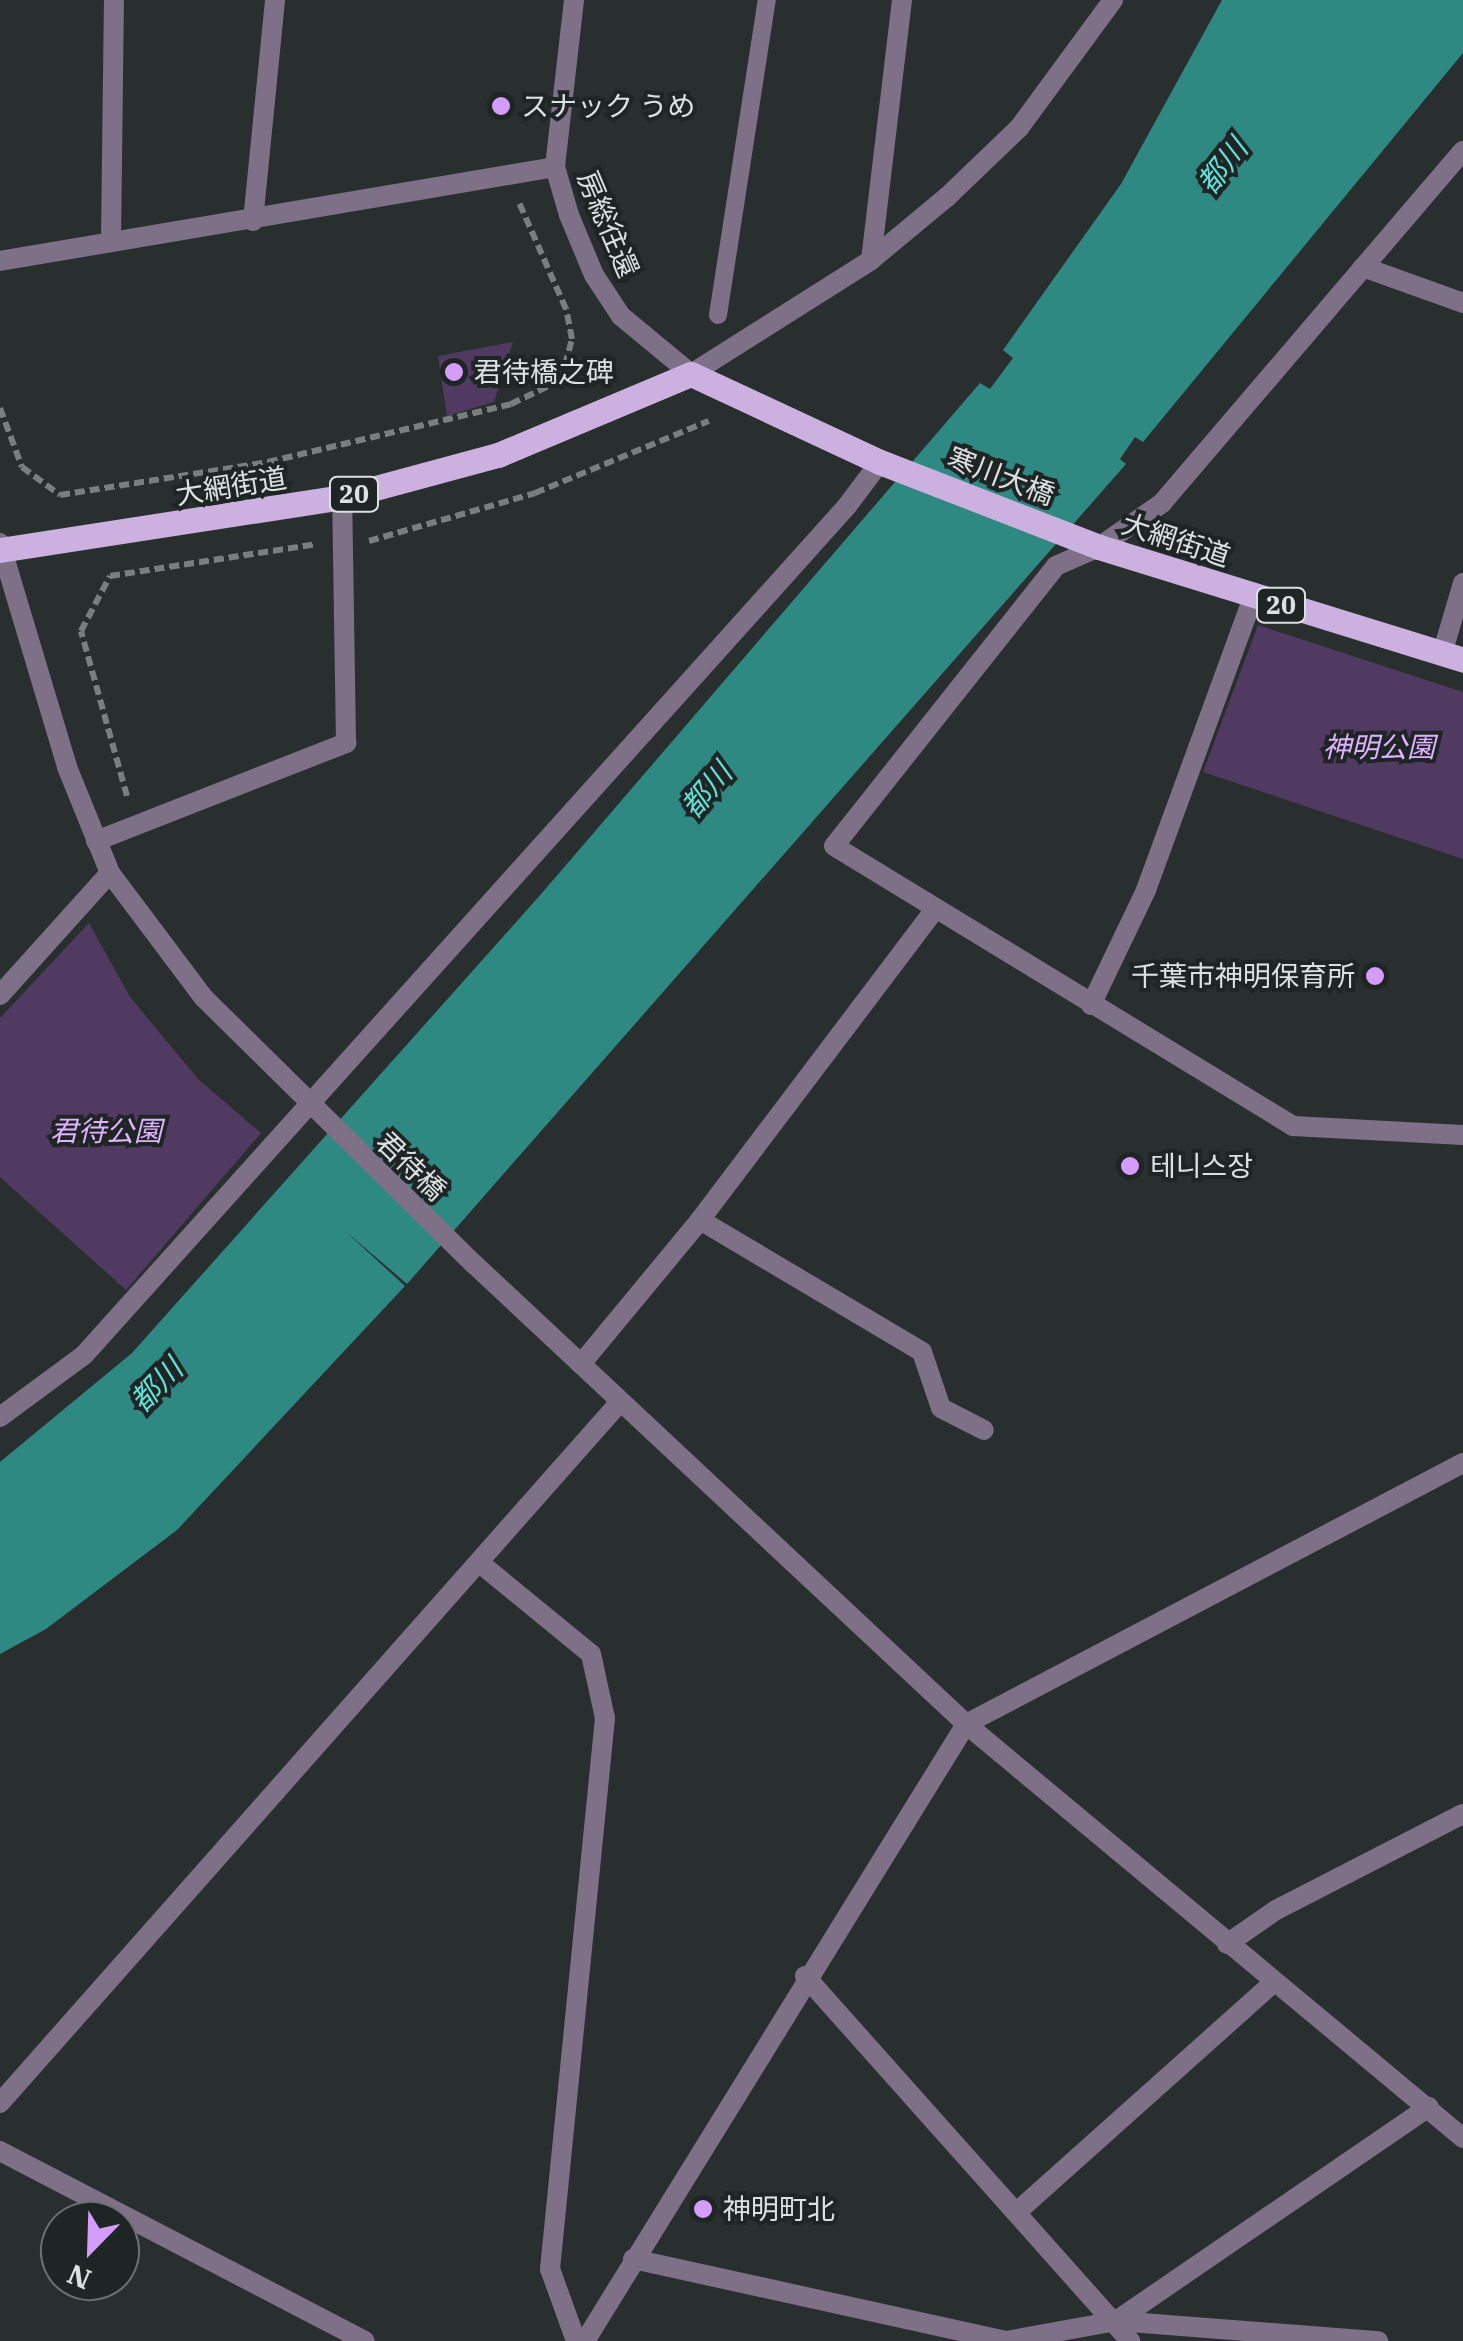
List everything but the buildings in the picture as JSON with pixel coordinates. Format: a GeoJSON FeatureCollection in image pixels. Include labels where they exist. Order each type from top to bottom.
{"type":"FeatureCollection","features":[{"type":"Feature","properties":{"kind":"main road","name":"20"},"geometry":{"type":"LineString","coordinates":[[691,374],[880,462]]}},
{"type":"Feature","properties":{"kind":"main road","name":"大網街道"},"geometry":{"type":"LineString","coordinates":[[1,548],[342,497],[498,455],[691,374]]}},
{"type":"Feature","properties":{"kind":"main road","name":"寒川大橋"},"geometry":{"type":"LineString","coordinates":[[880,462],[1100,547]]}},
{"type":"Feature","properties":{"kind":"main road","name":"大網街道"},"geometry":{"type":"LineString","coordinates":[[1100,547],[1453,657]]}},
{"type":"Feature","properties":{"kind":"street"},"geometry":{"type":"LineString","coordinates":[[111,241],[114,0]]}},
{"type":"Feature","properties":{"kind":"street"},"geometry":{"type":"LineString","coordinates":[[254,221],[275,0]]}},
{"type":"Feature","properties":{"kind":"street","name":"房総往還"},"geometry":{"type":"LineString","coordinates":[[574,0],[555,167],[582,245],[612,302],[691,374]]}},
{"type":"Feature","properties":{"kind":"street"},"geometry":{"type":"LineString","coordinates":[[871,260],[902,0]]}},
{"type":"Feature","properties":{"kind":"street"},"geometry":{"type":"LineString","coordinates":[[691,374],[871,260],[1019,128],[1114,0]]}},
{"type":"Feature","properties":{"kind":"street"},"geometry":{"type":"LineString","coordinates":[[1463,151],[1162,503],[1100,547],[1056,566],[834,846],[934,912],[1293,1126],[1463,1135]]}},
{"type":"Feature","properties":{"kind":"street"},"geometry":{"type":"LineString","coordinates":[[0,261],[555,167]]}},
{"type":"Feature","properties":{"kind":"street"},"geometry":{"type":"LineString","coordinates":[[1363,267],[1463,303]]}},
{"type":"Feature","properties":{"kind":"street"},"geometry":{"type":"LineString","coordinates":[[0,1416],[84,1355],[310,1107],[880,462]]}},
{"type":"Feature","properties":{"kind":"street"},"geometry":{"type":"LineString","coordinates":[[96,841],[346,742],[342,497]]}},
{"type":"Feature","properties":{"kind":"street","name":"君待橋"},"geometry":{"type":"LineString","coordinates":[[1,548],[66,766],[110,873],[204,998],[310,1107],[474,1264],[966,1724],[1274,1982],[1460,2130]]}},
{"type":"Feature","properties":{"kind":"street"},"geometry":{"type":"LineString","coordinates":[[1453,657],[1463,582]]}},
{"type":"Feature","properties":{"kind":"street"},"geometry":{"type":"LineString","coordinates":[[1091,1005],[1146,890],[1253,596]]}},
{"type":"Feature","properties":{"kind":"street"},"geometry":{"type":"LineString","coordinates":[[0,995],[110,873]]}},
{"type":"Feature","properties":{"kind":"street"},"geometry":{"type":"LineString","coordinates":[[581,1364],[700,1220],[934,912]]}},
{"type":"Feature","properties":{"kind":"street"},"geometry":{"type":"LineString","coordinates":[[700,1220],[922,1352],[941,1408],[984,1430]]}},
{"type":"Feature","properties":{"kind":"street"},"geometry":{"type":"LineString","coordinates":[[0,2103],[481,1564],[620,1402]]}},
{"type":"Feature","properties":{"kind":"street"},"geometry":{"type":"LineString","coordinates":[[585,2341],[806,1976],[966,1724],[1463,1463]]}},
{"type":"Feature","properties":{"kind":"street"},"geometry":{"type":"LineString","coordinates":[[481,1564],[591,1654],[606,1718],[550,2268],[576,2341]]}},
{"type":"Feature","properties":{"kind":"street"},"geometry":{"type":"LineString","coordinates":[[1228,1944],[1276,1910],[1463,1814]]}},
{"type":"Feature","properties":{"kind":"street"},"geometry":{"type":"LineString","coordinates":[[806,1976],[1116,2320],[1130,2341]]}},
{"type":"Feature","properties":{"kind":"street"},"geometry":{"type":"LineString","coordinates":[[1018,2212],[1274,1982]]}},
{"type":"Feature","properties":{"kind":"street"},"geometry":{"type":"LineString","coordinates":[[1116,2320],[1429,2107]]}},
{"type":"Feature","properties":{"kind":"street"},"geometry":{"type":"LineString","coordinates":[[0,2151],[365,2341]]}},
{"type":"Feature","properties":{"kind":"street"},"geometry":{"type":"LineString","coordinates":[[632,2258],[1006,2341],[1116,2320],[1378,2341]]}},
{"type":"Feature","properties":{"kind":"lane"},"geometry":{"type":"LineString","coordinates":[[718,315],[767,0]]}},
{"type":"Feature","properties":{"kind":"path"},"geometry":{"type":"LineString","coordinates":[[0,408],[22,467],[60,495],[268,462],[511,404],[560,380],[572,339],[566,310],[506,176]]}},
{"type":"Feature","properties":{"kind":"path"},"geometry":{"type":"LineString","coordinates":[[127,796],[81,631],[110,576],[342,544],[448,522],[535,493],[697,421],[722,421]]}},
{"type":"Feature","properties":{"kind":"green space"},"geometry":{"type":"Polygon","coordinates":[[[513,342],[494,402],[447,416],[438,356],[513,342]]]}},
{"type":"Feature","properties":{"kind":"green space","name":"神明公園"},"geometry":{"type":"Polygon","coordinates":[[[1258,625],[1463,692],[1463,859],[1203,772],[1258,625]]]}},
{"type":"Feature","properties":{"kind":"green space","name":"君待公園"},"geometry":{"type":"Polygon","coordinates":[[[89,923],[130,997],[198,1079],[261,1133],[126,1290],[0,1177],[0,1018],[89,923]]]}},
{"type":"Feature","properties":{"kind":"water","name":"都川"},"geometry":{"type":"Polygon","coordinates":[[[1222,0],[1463,0],[1463,53],[1143,442],[1135,437],[1120,459],[1126,464],[407,1284],[344,1230],[405,1286],[177,1530],[46,1629],[0,1654],[0,1462],[132,1353],[542,893],[980,383],[990,389],[1013,358],[1003,350],[1121,184],[1222,0]]]}},
{"type":"Feature","properties":{"kind":"place","name":"スナック うめ"},"geometry":{"type":"Point","coordinates":[501,106]}},
{"type":"Feature","properties":{"kind":"place","name":"君待橋之碑"},"geometry":{"type":"Point","coordinates":[454,372]}},
{"type":"Feature","properties":{"kind":"place","name":"千葉市神明保育所"},"geometry":{"type":"Point","coordinates":[1375,976]}},
{"type":"Feature","properties":{"kind":"place","name":"테니스장"},"geometry":{"type":"Point","coordinates":[1130,1166]}},
{"type":"Feature","properties":{"kind":"place","name":"神明町北"},"geometry":{"type":"Point","coordinates":[703,2209]}}]}
